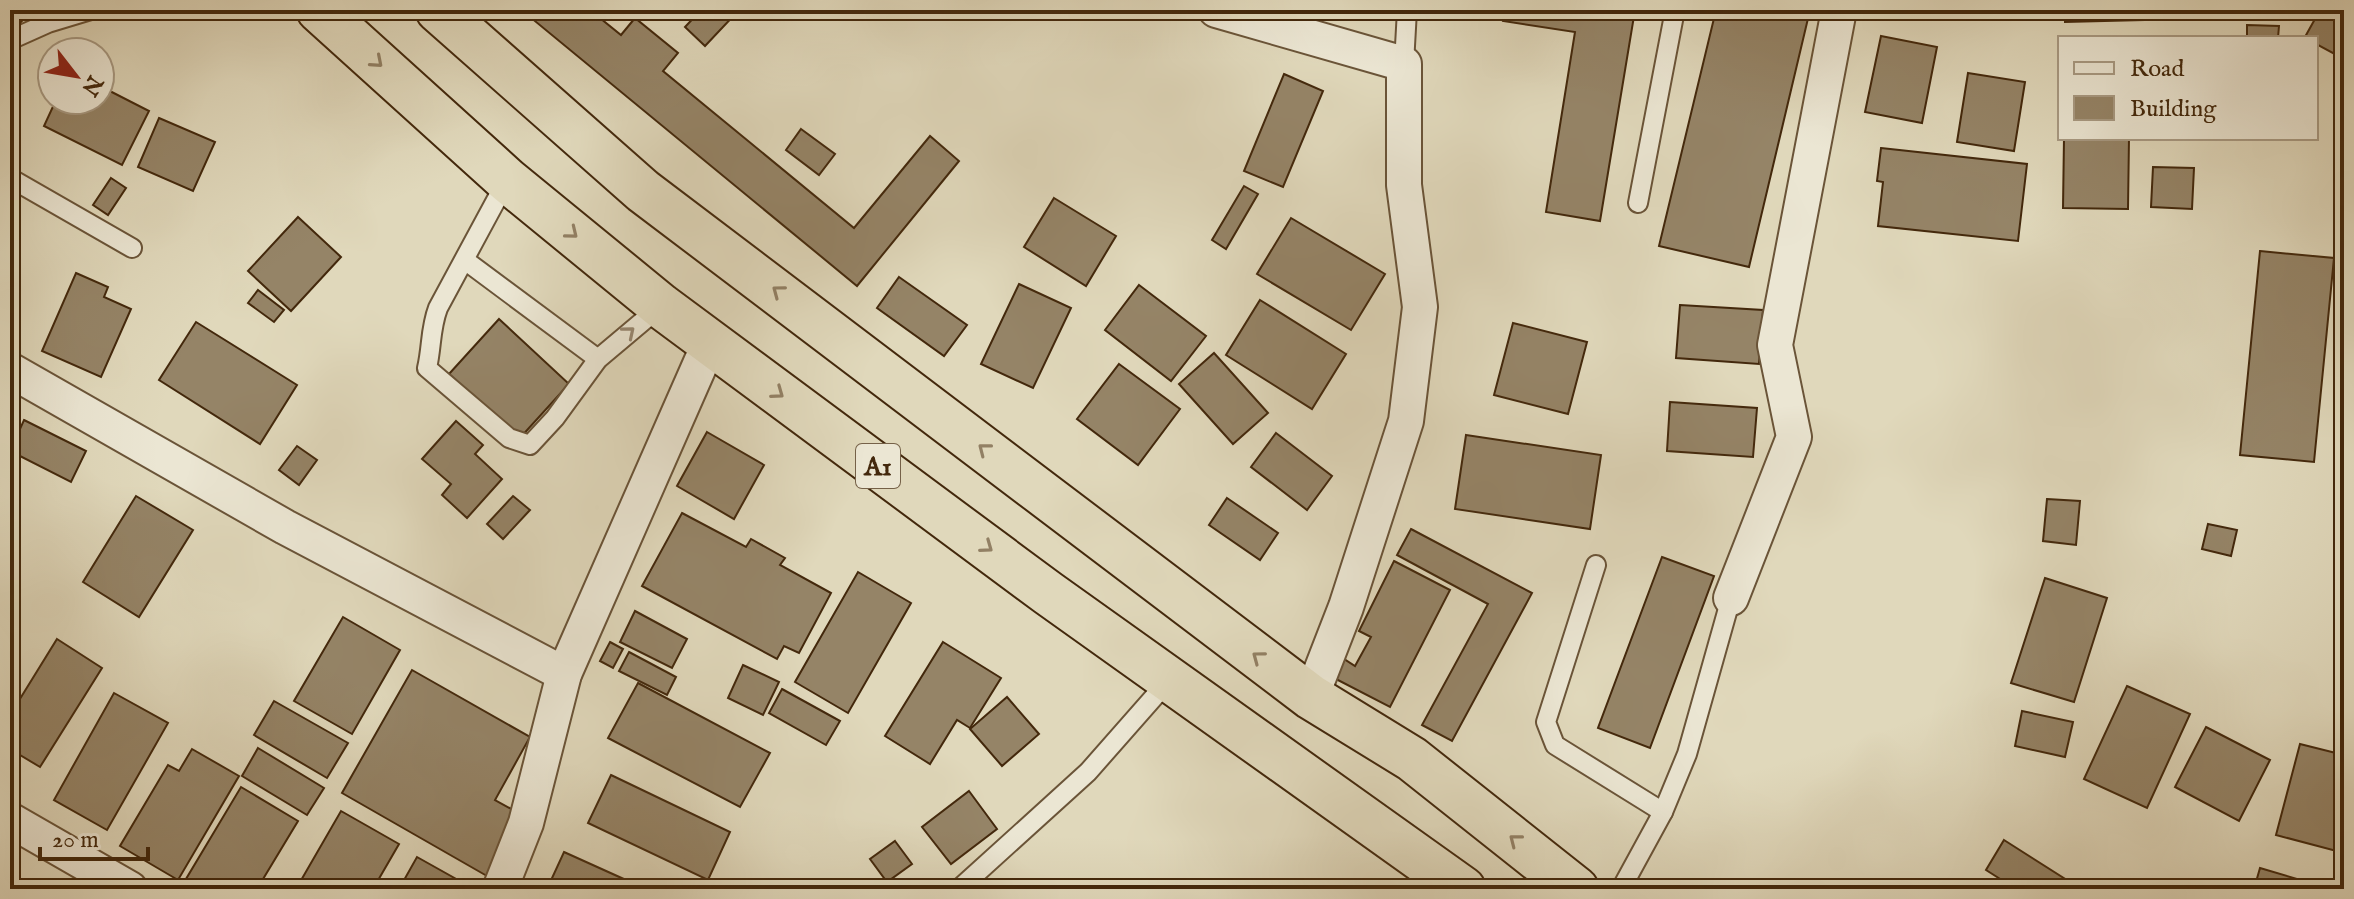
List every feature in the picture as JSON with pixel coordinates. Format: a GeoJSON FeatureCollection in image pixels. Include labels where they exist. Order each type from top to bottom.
{"type":"FeatureCollection","features":[{"type":"Feature","properties":{"kind":"highway","name":"A1"},"geometry":{"type":"LineString","coordinates":[[319,10],[507,180],[661,306],[1169,680],[1463,889]]}},
{"type":"Feature","properties":{"kind":"highway"},"geometry":{"type":"LineString","coordinates":[[438,10],[643,191],[1311,697],[1412,759],[1576,889]]}},
{"type":"Feature","properties":{"kind":"street"},"geometry":{"type":"LineString","coordinates":[[1216,10],[1404,64],[1404,185],[1420,307],[1406,421],[1346,607],[1311,697]]}},
{"type":"Feature","properties":{"kind":"street"},"geometry":{"type":"LineString","coordinates":[[1731,598],[1794,437],[1775,345],[1839,10]]}},
{"type":"Feature","properties":{"kind":"street"},"geometry":{"type":"LineString","coordinates":[[500,889],[526,823],[564,674],[710,342]]}},
{"type":"Feature","properties":{"kind":"street"},"geometry":{"type":"LineString","coordinates":[[10,370],[285,527],[564,674]]}},
{"type":"Feature","properties":{"kind":"street"},"geometry":{"type":"LineString","coordinates":[[10,820],[130,889]]}},
{"type":"Feature","properties":{"kind":"lane"},"geometry":{"type":"LineString","coordinates":[[10,40],[48,23],[91,10]]}},
{"type":"Feature","properties":{"kind":"lane"},"geometry":{"type":"LineString","coordinates":[[1404,64],[1407,10]]}},
{"type":"Feature","properties":{"kind":"lane"},"geometry":{"type":"LineString","coordinates":[[1638,203],[1675,10]]}},
{"type":"Feature","properties":{"kind":"lane"},"geometry":{"type":"LineString","coordinates":[[10,178],[132,248]]}},
{"type":"Feature","properties":{"kind":"lane"},"geometry":{"type":"LineString","coordinates":[[507,180],[438,308],[430,331],[432,348],[427,368],[509,438],[530,445],[555,418],[598,359],[661,306]]}},
{"type":"Feature","properties":{"kind":"lane"},"geometry":{"type":"LineString","coordinates":[[466,261],[598,359]]}},
{"type":"Feature","properties":{"kind":"lane"},"geometry":{"type":"LineString","coordinates":[[1596,565],[1546,722],[1547,731],[1555,745],[1663,812]]}},
{"type":"Feature","properties":{"kind":"lane"},"geometry":{"type":"LineString","coordinates":[[1621,889],[1663,812],[1687,754],[1731,598]]}},
{"type":"Feature","properties":{"kind":"lane"},"geometry":{"type":"LineString","coordinates":[[959,889],[1088,772],[1169,680]]}},
{"type":"Feature","properties":{"kind":"building"},"geometry":{"type":"Polygon","coordinates":[[[10,10],[31,10],[11,34],[10,34],[10,10]]]}},
{"type":"Feature","properties":{"kind":"building"},"geometry":{"type":"Polygon","coordinates":[[[536,10],[590,10],[621,35],[635,18],[678,53],[663,71],[854,228],[930,136],[959,161],[857,286],[530,17],[536,10]]]}},
{"type":"Feature","properties":{"kind":"building"},"geometry":{"type":"Polygon","coordinates":[[[701,10],[739,10],[705,46],[685,27],[701,10]]]}},
{"type":"Feature","properties":{"kind":"building"},"geometry":{"type":"Polygon","coordinates":[[[1505,10],[1635,10],[1600,221],[1546,212],[1575,32],[1503,21],[1505,10]]]}},
{"type":"Feature","properties":{"kind":"building"},"geometry":{"type":"Polygon","coordinates":[[[1716,10],[1810,10],[1749,267],[1659,246],[1716,10]]]}},
{"type":"Feature","properties":{"kind":"building"},"geometry":{"type":"Polygon","coordinates":[[[1898,10],[1944,10],[1943,17],[1898,10]]]}},
{"type":"Feature","properties":{"kind":"building"},"geometry":{"type":"Polygon","coordinates":[[[2065,10],[2144,10],[2144,20],[2065,22],[2065,10]]]}},
{"type":"Feature","properties":{"kind":"building"},"geometry":{"type":"Polygon","coordinates":[[[2196,10],[2264,10],[2264,13],[2197,20],[2196,10]]]}},
{"type":"Feature","properties":{"kind":"building"},"geometry":{"type":"Polygon","coordinates":[[[2320,10],[2344,10],[2344,59],[2318,45],[2318,36],[2306,36],[2320,10]]]}},
{"type":"Feature","properties":{"kind":"building"},"geometry":{"type":"Polygon","coordinates":[[[2247,25],[2279,26],[2278,36],[2247,36],[2247,25]]]}},
{"type":"Feature","properties":{"kind":"building"},"geometry":{"type":"Polygon","coordinates":[[[1881,36],[1937,47],[1922,123],[1865,112],[1881,36]]]}},
{"type":"Feature","properties":{"kind":"building"},"geometry":{"type":"Polygon","coordinates":[[[1968,73],[2025,82],[2014,151],[1957,142],[1968,73]]]}},
{"type":"Feature","properties":{"kind":"building"},"geometry":{"type":"Polygon","coordinates":[[[1284,74],[1323,91],[1283,187],[1244,171],[1284,74]]]}},
{"type":"Feature","properties":{"kind":"building"},"geometry":{"type":"Polygon","coordinates":[[[116,94],[149,111],[122,165],[44,126],[49,116],[116,116],[116,94]]]}},
{"type":"Feature","properties":{"kind":"building"},"geometry":{"type":"Polygon","coordinates":[[[159,118],[215,142],[193,191],[138,167],[159,118]]]}},
{"type":"Feature","properties":{"kind":"building"},"geometry":{"type":"Polygon","coordinates":[[[801,129],[835,154],[819,175],[786,150],[801,129]]]}},
{"type":"Feature","properties":{"kind":"building"},"geometry":{"type":"Polygon","coordinates":[[[2064,140],[2129,140],[2128,209],[2063,208],[2064,140]]]}},
{"type":"Feature","properties":{"kind":"building"},"geometry":{"type":"Polygon","coordinates":[[[1881,148],[2027,164],[2018,241],[1878,226],[1883,182],[1877,181],[1881,148]]]}},
{"type":"Feature","properties":{"kind":"building"},"geometry":{"type":"Polygon","coordinates":[[[2153,167],[2194,168],[2192,209],[2151,207],[2153,167]]]}},
{"type":"Feature","properties":{"kind":"building"},"geometry":{"type":"Polygon","coordinates":[[[111,178],[126,188],[108,215],[93,205],[111,178]]]}},
{"type":"Feature","properties":{"kind":"building"},"geometry":{"type":"Polygon","coordinates":[[[1244,186],[1258,194],[1226,249],[1212,240],[1244,186]]]}},
{"type":"Feature","properties":{"kind":"building"},"geometry":{"type":"Polygon","coordinates":[[[1054,198],[1116,236],[1086,286],[1024,247],[1054,198]]]}},
{"type":"Feature","properties":{"kind":"building"},"geometry":{"type":"Polygon","coordinates":[[[298,217],[341,257],[291,311],[248,271],[298,217]]]}},
{"type":"Feature","properties":{"kind":"building"},"geometry":{"type":"Polygon","coordinates":[[[1291,218],[1385,274],[1351,330],[1257,274],[1291,218]]]}},
{"type":"Feature","properties":{"kind":"building"},"geometry":{"type":"Polygon","coordinates":[[[2260,251],[2334,258],[2314,462],[2240,455],[2260,251]]]}},
{"type":"Feature","properties":{"kind":"building"},"geometry":{"type":"Polygon","coordinates":[[[76,273],[108,287],[104,297],[131,309],[101,377],[42,351],[76,273]]]}},
{"type":"Feature","properties":{"kind":"building"},"geometry":{"type":"Polygon","coordinates":[[[899,277],[967,325],[944,356],[877,308],[899,277]]]}},
{"type":"Feature","properties":{"kind":"building"},"geometry":{"type":"Polygon","coordinates":[[[1019,284],[1071,308],[1033,388],[981,364],[1019,284]]]}},
{"type":"Feature","properties":{"kind":"building"},"geometry":{"type":"Polygon","coordinates":[[[1139,285],[1206,336],[1171,381],[1105,330],[1139,285]]]}},
{"type":"Feature","properties":{"kind":"building"},"geometry":{"type":"Polygon","coordinates":[[[258,290],[284,310],[274,322],[248,303],[258,290]]]}},
{"type":"Feature","properties":{"kind":"building"},"geometry":{"type":"Polygon","coordinates":[[[1260,300],[1346,354],[1312,409],[1226,355],[1260,300]]]}},
{"type":"Feature","properties":{"kind":"building"},"geometry":{"type":"Polygon","coordinates":[[[1680,305],[1763,310],[1759,364],[1676,358],[1680,305]]]}},
{"type":"Feature","properties":{"kind":"building"},"geometry":{"type":"Polygon","coordinates":[[[499,319],[569,384],[519,439],[449,374],[499,319]]]}},
{"type":"Feature","properties":{"kind":"building"},"geometry":{"type":"Polygon","coordinates":[[[196,322],[297,385],[260,444],[159,380],[196,322]]]}},
{"type":"Feature","properties":{"kind":"building"},"geometry":{"type":"Polygon","coordinates":[[[1513,323],[1587,342],[1568,414],[1494,395],[1513,323]]]}},
{"type":"Feature","properties":{"kind":"building"},"geometry":{"type":"Polygon","coordinates":[[[1214,353],[1268,413],[1233,444],[1179,384],[1214,353]]]}},
{"type":"Feature","properties":{"kind":"building"},"geometry":{"type":"Polygon","coordinates":[[[1119,364],[1180,409],[1138,465],[1077,419],[1119,364]]]}},
{"type":"Feature","properties":{"kind":"building"},"geometry":{"type":"Polygon","coordinates":[[[1670,402],[1757,408],[1753,457],[1667,451],[1670,402]]]}},
{"type":"Feature","properties":{"kind":"building"},"geometry":{"type":"Polygon","coordinates":[[[24,420],[86,451],[71,482],[10,451],[24,420]]]}},
{"type":"Feature","properties":{"kind":"building"},"geometry":{"type":"Polygon","coordinates":[[[456,421],[483,445],[475,454],[502,479],[467,518],[442,495],[451,484],[422,459],[456,421]]]}},
{"type":"Feature","properties":{"kind":"building"},"geometry":{"type":"Polygon","coordinates":[[[707,432],[764,465],[734,519],[677,486],[707,432]]]}},
{"type":"Feature","properties":{"kind":"building"},"geometry":{"type":"Polygon","coordinates":[[[1276,433],[1332,476],[1307,510],[1251,467],[1276,433]]]}},
{"type":"Feature","properties":{"kind":"building"},"geometry":{"type":"Polygon","coordinates":[[[1466,435],[1601,455],[1590,529],[1455,509],[1466,435]]]}},
{"type":"Feature","properties":{"kind":"building"},"geometry":{"type":"Polygon","coordinates":[[[297,446],[317,460],[299,485],[279,470],[297,446]]]}},
{"type":"Feature","properties":{"kind":"building"},"geometry":{"type":"Polygon","coordinates":[[[136,496],[193,530],[139,617],[83,582],[136,496]]]}},
{"type":"Feature","properties":{"kind":"building"},"geometry":{"type":"Polygon","coordinates":[[[513,496],[530,510],[503,539],[487,524],[513,496]]]}},
{"type":"Feature","properties":{"kind":"building"},"geometry":{"type":"Polygon","coordinates":[[[1227,498],[1278,533],[1260,560],[1209,525],[1227,498]]]}},
{"type":"Feature","properties":{"kind":"building"},"geometry":{"type":"Polygon","coordinates":[[[2047,499],[2080,501],[2076,545],[2043,541],[2047,499]]]}},
{"type":"Feature","properties":{"kind":"building"},"geometry":{"type":"Polygon","coordinates":[[[682,513],[746,547],[751,539],[785,558],[780,565],[831,593],[799,653],[784,646],[777,659],[642,586],[682,513]]]}},
{"type":"Feature","properties":{"kind":"building"},"geometry":{"type":"Polygon","coordinates":[[[2208,524],[2237,530],[2231,556],[2202,549],[2208,524]]]}},
{"type":"Feature","properties":{"kind":"building"},"geometry":{"type":"Polygon","coordinates":[[[1411,529],[1532,593],[1452,741],[1422,725],[1488,604],[1397,555],[1411,529]]]}},
{"type":"Feature","properties":{"kind":"building"},"geometry":{"type":"Polygon","coordinates":[[[1662,557],[1714,576],[1650,748],[1598,728],[1662,557]]]}},
{"type":"Feature","properties":{"kind":"building"},"geometry":{"type":"Polygon","coordinates":[[[1394,561],[1450,590],[1390,707],[1334,678],[1344,659],[1355,666],[1371,637],[1359,631],[1394,561]]]}},
{"type":"Feature","properties":{"kind":"building"},"geometry":{"type":"Polygon","coordinates":[[[858,572],[911,603],[848,713],[795,682],[858,572]]]}},
{"type":"Feature","properties":{"kind":"building"},"geometry":{"type":"Polygon","coordinates":[[[2045,578],[2107,598],[2074,702],[2011,683],[2045,578]]]}},
{"type":"Feature","properties":{"kind":"building"},"geometry":{"type":"Polygon","coordinates":[[[635,611],[687,639],[672,668],[620,642],[635,611]]]}},
{"type":"Feature","properties":{"kind":"building"},"geometry":{"type":"Polygon","coordinates":[[[343,617],[400,650],[352,734],[294,701],[343,617]]]}},
{"type":"Feature","properties":{"kind":"building"},"geometry":{"type":"Polygon","coordinates":[[[57,639],[102,668],[40,767],[10,749],[10,715],[57,639]]]}},
{"type":"Feature","properties":{"kind":"building"},"geometry":{"type":"Polygon","coordinates":[[[610,642],[623,649],[613,668],[600,661],[610,642]]]}},
{"type":"Feature","properties":{"kind":"building"},"geometry":{"type":"Polygon","coordinates":[[[943,642],[1001,678],[970,728],[957,720],[930,764],[885,736],[943,642]]]}},
{"type":"Feature","properties":{"kind":"building"},"geometry":{"type":"Polygon","coordinates":[[[629,652],[676,677],[667,695],[619,671],[629,652]]]}},
{"type":"Feature","properties":{"kind":"building"},"geometry":{"type":"Polygon","coordinates":[[[743,665],[779,682],[763,715],[728,698],[743,665]]]}},
{"type":"Feature","properties":{"kind":"building"},"geometry":{"type":"Polygon","coordinates":[[[412,670],[530,737],[495,800],[522,815],[487,876],[342,793],[412,670]]]}},
{"type":"Feature","properties":{"kind":"building"},"geometry":{"type":"Polygon","coordinates":[[[638,683],[770,753],[740,807],[608,738],[638,683]]]}},
{"type":"Feature","properties":{"kind":"building"},"geometry":{"type":"Polygon","coordinates":[[[2127,686],[2190,714],[2147,808],[2084,779],[2127,686]]]}},
{"type":"Feature","properties":{"kind":"building"},"geometry":{"type":"Polygon","coordinates":[[[782,689],[840,721],[826,745],[769,713],[782,689]]]}},
{"type":"Feature","properties":{"kind":"building"},"geometry":{"type":"Polygon","coordinates":[[[114,693],[168,723],[107,830],[54,800],[114,693]]]}},
{"type":"Feature","properties":{"kind":"building"},"geometry":{"type":"Polygon","coordinates":[[[1007,697],[1039,734],[1002,766],[970,729],[1007,697]]]}},
{"type":"Feature","properties":{"kind":"building"},"geometry":{"type":"Polygon","coordinates":[[[274,701],[348,743],[327,778],[254,735],[274,701]]]}},
{"type":"Feature","properties":{"kind":"building"},"geometry":{"type":"Polygon","coordinates":[[[2022,711],[2073,722],[2065,757],[2015,746],[2022,711]]]}},
{"type":"Feature","properties":{"kind":"building"},"geometry":{"type":"Polygon","coordinates":[[[2206,727],[2270,760],[2239,821],[2175,787],[2206,727]]]}},
{"type":"Feature","properties":{"kind":"building"},"geometry":{"type":"Polygon","coordinates":[[[2300,744],[2344,755],[2344,853],[2276,835],[2300,744]]]}},
{"type":"Feature","properties":{"kind":"building"},"geometry":{"type":"Polygon","coordinates":[[[258,748],[324,788],[307,815],[242,776],[258,748]]]}},
{"type":"Feature","properties":{"kind":"building"},"geometry":{"type":"Polygon","coordinates":[[[192,749],[239,776],[178,880],[120,846],[168,765],[179,771],[192,749]]]}},
{"type":"Feature","properties":{"kind":"building"},"geometry":{"type":"Polygon","coordinates":[[[611,775],[730,832],[708,880],[588,823],[611,775]]]}},
{"type":"Feature","properties":{"kind":"building"},"geometry":{"type":"Polygon","coordinates":[[[241,787],[298,821],[257,889],[203,889],[186,879],[241,787]]]}},
{"type":"Feature","properties":{"kind":"building"},"geometry":{"type":"Polygon","coordinates":[[[969,791],[997,829],[951,864],[922,827],[969,791]]]}},
{"type":"Feature","properties":{"kind":"building"},"geometry":{"type":"Polygon","coordinates":[[[341,811],[399,844],[373,889],[296,889],[341,811]]]}},
{"type":"Feature","properties":{"kind":"building"},"geometry":{"type":"Polygon","coordinates":[[[2004,840],[2081,889],[2016,889],[1986,870],[2004,840]]]}},
{"type":"Feature","properties":{"kind":"building"},"geometry":{"type":"Polygon","coordinates":[[[895,841],[912,864],[887,882],[870,859],[895,841]]]}},
{"type":"Feature","properties":{"kind":"building"},"geometry":{"type":"Polygon","coordinates":[[[564,852],[646,889],[547,889],[564,852]]]}},
{"type":"Feature","properties":{"kind":"building"},"geometry":{"type":"Polygon","coordinates":[[[417,857],[474,889],[399,889],[417,857]]]}},
{"type":"Feature","properties":{"kind":"building"},"geometry":{"type":"Polygon","coordinates":[[[2260,868],[2331,889],[2254,889],[2260,868]]]}},
{"type":"Feature","properties":{"kind":"building"},"geometry":{"type":"Polygon","coordinates":[[[854,881],[860,889],[844,889],[854,881]]]}}]}
